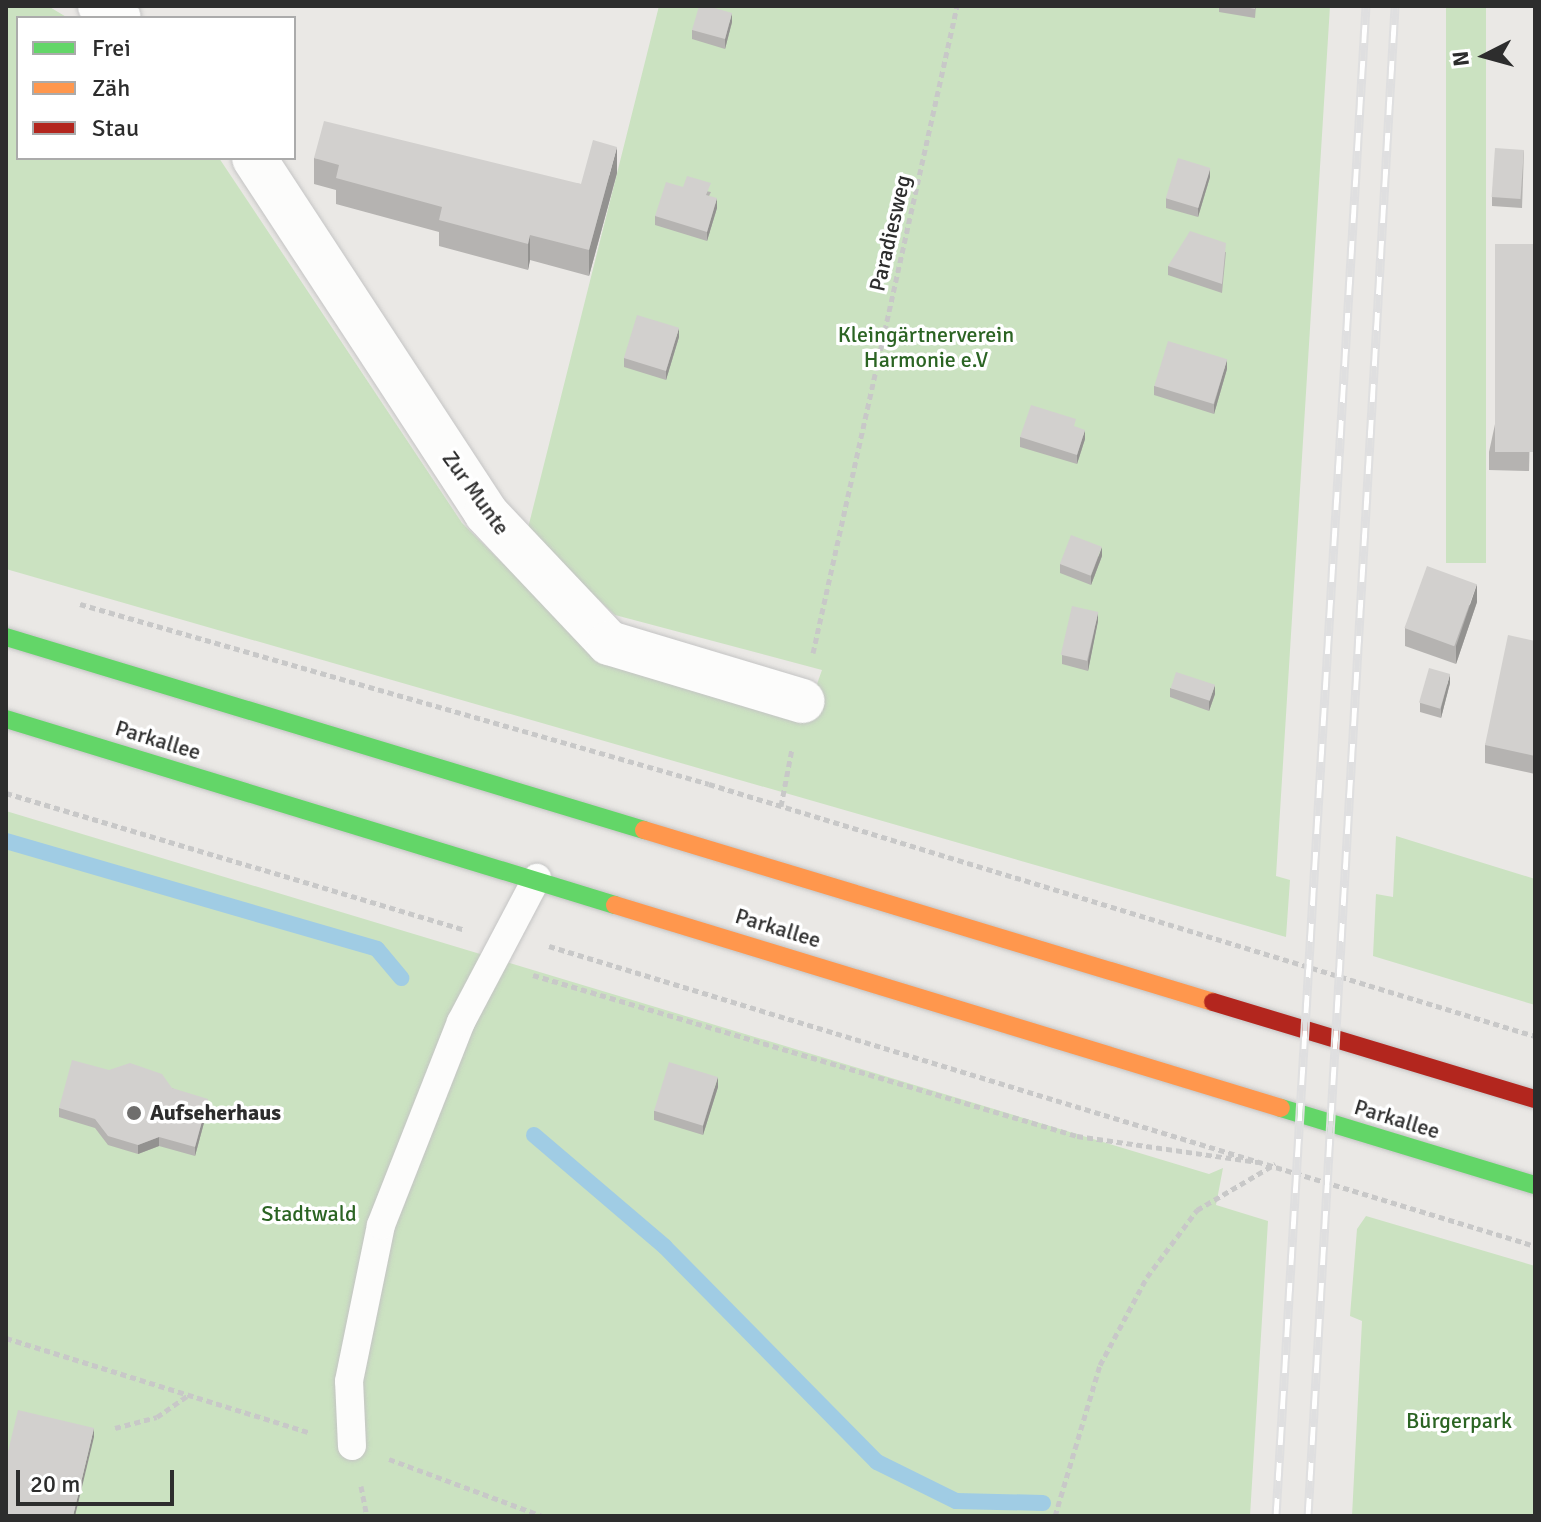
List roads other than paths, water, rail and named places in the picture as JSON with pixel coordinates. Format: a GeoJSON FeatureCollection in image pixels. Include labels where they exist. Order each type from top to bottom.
{"type":"FeatureCollection","features":[{"type":"Feature","properties":{"kind":"main road"},"geometry":{"type":"LineString","coordinates":[[6,637],[1535,1099]]}},
{"type":"Feature","properties":{"kind":"main road","name":"Parkallee"},"geometry":{"type":"LineString","coordinates":[[6,719],[537,878],[1535,1185]]}},
{"type":"Feature","properties":{"kind":"street","name":"Zur Munte"},"geometry":{"type":"LineString","coordinates":[[255,160],[486,513],[609,643],[802,701]]}},
{"type":"Feature","properties":{"kind":"lane"},"geometry":{"type":"LineString","coordinates":[[352,1446],[349,1381],[381,1225],[461,1022],[495,964],[537,878]]}},
{"type":"Feature","properties":{"kind":"waterway"},"geometry":{"type":"LineString","coordinates":[[6,841],[377,949],[401,978]]}},
{"type":"Feature","properties":{"kind":"waterway"},"geometry":{"type":"LineString","coordinates":[[534,1135],[665,1247],[877,1462],[956,1501],[1043,1503]]}},
{"type":"Feature","properties":{"kind":"railway"},"geometry":{"type":"LineString","coordinates":[[1276,1516],[1366,6]]}},
{"type":"Feature","properties":{"kind":"railway"},"geometry":{"type":"LineString","coordinates":[[1308,1516],[1395,6]]}},
{"type":"Feature","properties":{"kind":"place","name":"Aufseherhaus"},"geometry":{"type":"Point","coordinates":[134,1113]}},
{"type":"Feature","properties":{"kind":"park label","name":"Kleingärtnerverein Harmonie e.V"},"geometry":{"type":"Point","coordinates":[926,346]}},
{"type":"Feature","properties":{"kind":"park label","name":"Stadtwald"},"geometry":{"type":"Point","coordinates":[309,1214]}},
{"type":"Feature","properties":{"kind":"park label","name":"Bürgerpark"},"geometry":{"type":"Point","coordinates":[1459,1421]}}]}
